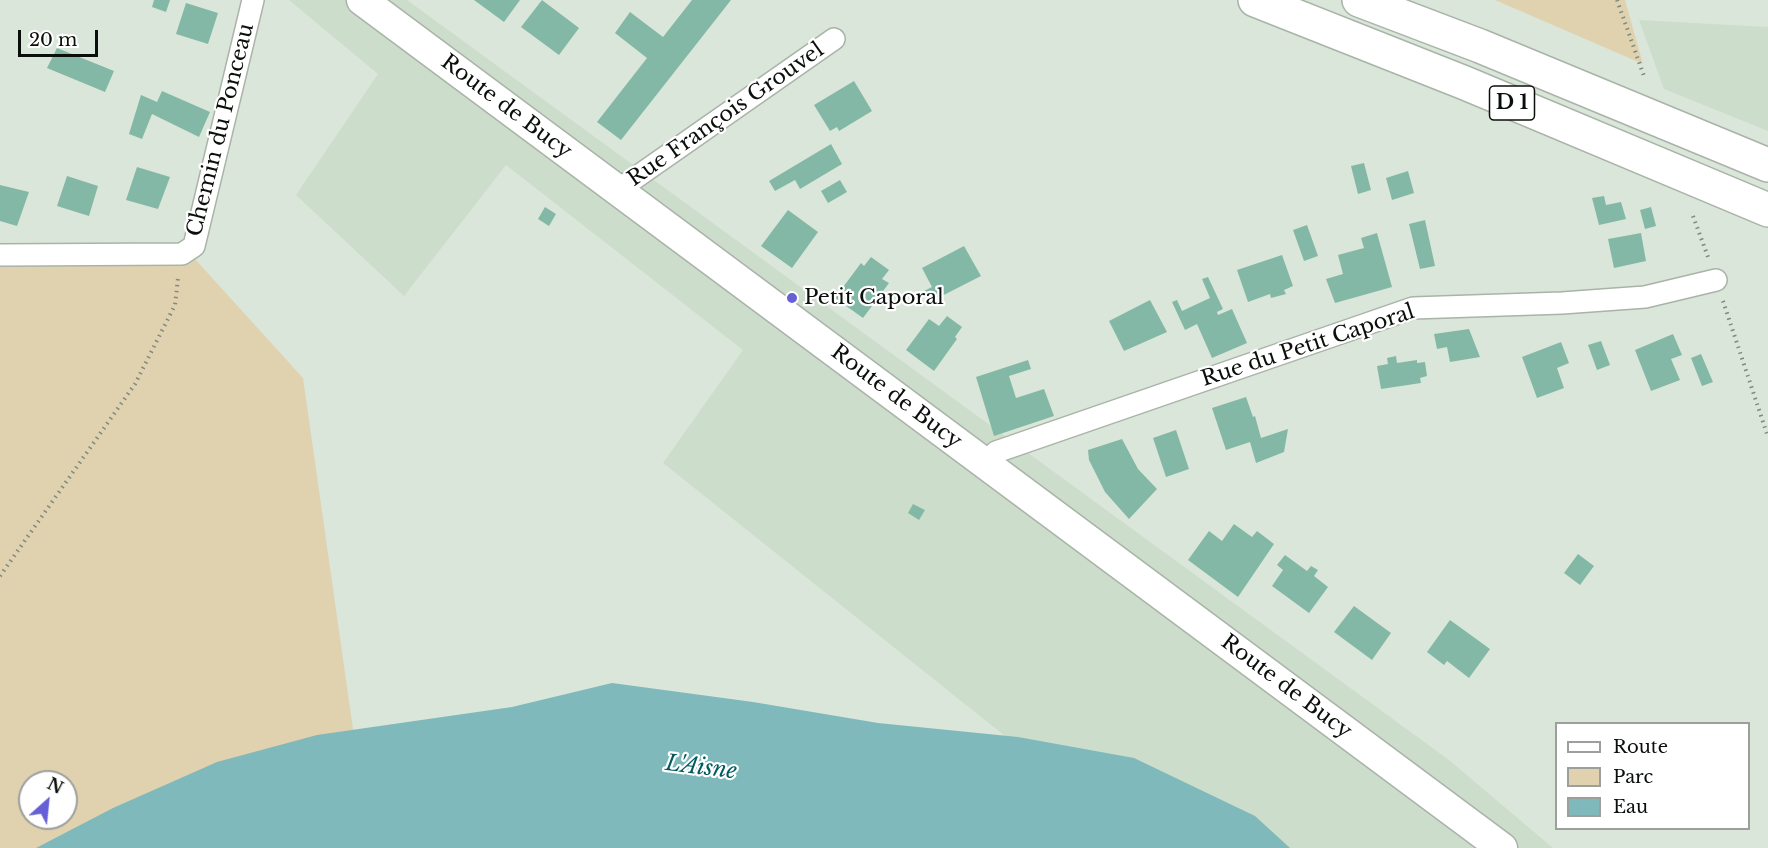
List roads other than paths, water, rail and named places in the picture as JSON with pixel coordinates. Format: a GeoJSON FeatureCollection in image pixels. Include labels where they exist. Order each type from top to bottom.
{"type":"FeatureCollection","features":[{"type":"Feature","properties":{"kind":"main road","name":"Route de Bucy"},"geometry":{"type":"LineString","coordinates":[[362,0],[1502,848]]}},
{"type":"Feature","properties":{"kind":"main road","name":"D 1"},"geometry":{"type":"LineString","coordinates":[[1255,0],[1465,83],[1768,210]]}},
{"type":"Feature","properties":{"kind":"main road","name":"D 1"},"geometry":{"type":"LineString","coordinates":[[1359,0],[1480,46],[1768,165]]}},
{"type":"Feature","properties":{"kind":"street","name":"Chemin du Ponceau"},"geometry":{"type":"LineString","coordinates":[[0,255],[182,254],[194,246],[253,0]]}},
{"type":"Feature","properties":{"kind":"street","name":"Rue François Grouvel"},"geometry":{"type":"LineString","coordinates":[[618,190],[834,39]]}},
{"type":"Feature","properties":{"kind":"street","name":"Rue du Petit Caporal"},"geometry":{"type":"LineString","coordinates":[[986,464],[996,452],[1413,308],[1562,303],[1645,297],[1716,280]]}},
{"type":"Feature","properties":{"kind":"water","name":"L'Aisne"},"geometry":{"type":"Polygon","coordinates":[[[612,683],[753,702],[878,723],[1018,737],[1134,758],[1255,816],[1290,848],[36,848],[71,830],[78,830],[78,826],[113,808],[217,762],[317,735],[512,707],[612,683]]]}},
{"type":"Feature","properties":{"kind":"place","name":"Petit Caporal"},"geometry":{"type":"Point","coordinates":[792,298]}}]}
